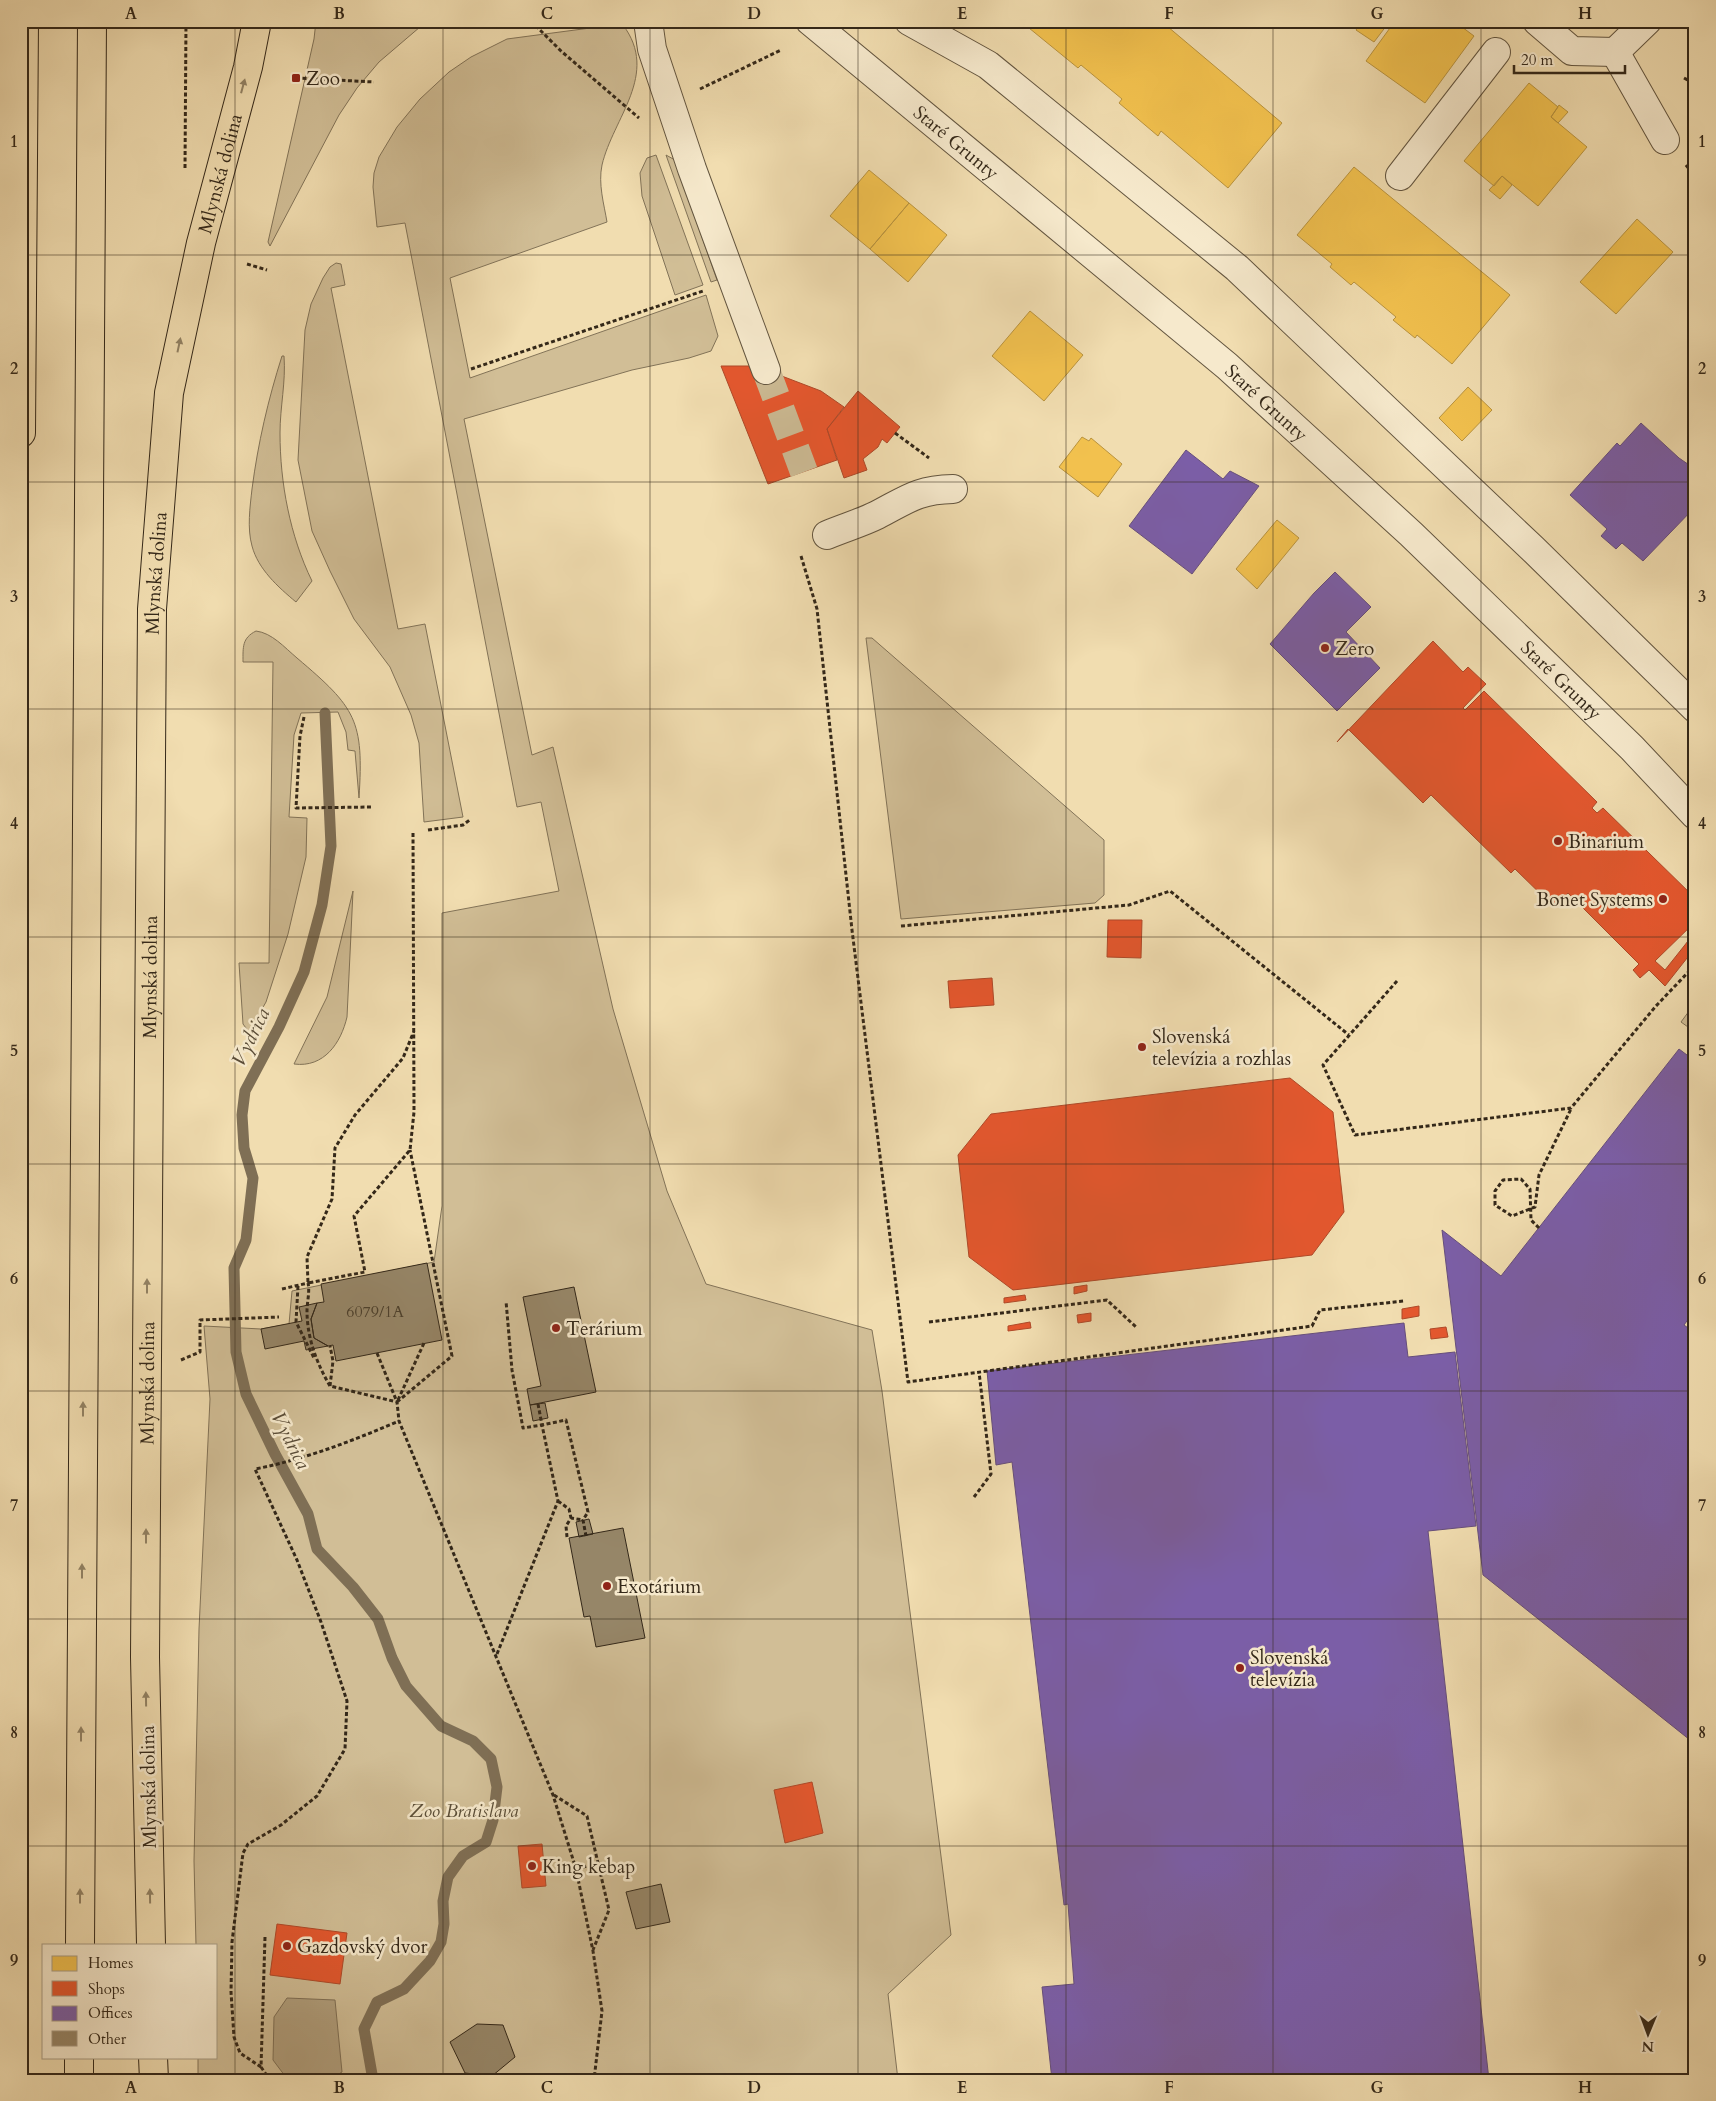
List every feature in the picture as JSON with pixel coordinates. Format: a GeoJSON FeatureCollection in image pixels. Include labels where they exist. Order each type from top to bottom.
{"type":"FeatureCollection","features":[{"type":"Feature","properties":{"kind":"main road"},"geometry":{"type":"LineString","coordinates":[[21,433],[24,21]]}},
{"type":"Feature","properties":{"kind":"main road"},"geometry":{"type":"LineString","coordinates":[[80,1944],[92,21]]}},
{"type":"Feature","properties":{"kind":"main road","name":"Mlynská dolina"},"geometry":{"type":"LineString","coordinates":[[151,1944],[145,1657],[152,610],[169,393],[201,243],[248,67],[257,21]]}},
{"type":"Feature","properties":{"kind":"main road"},"geometry":{"type":"LineString","coordinates":[[79,2058],[79,2080]]}},
{"type":"Feature","properties":{"kind":"main road"},"geometry":{"type":"LineString","coordinates":[[153,2058],[154,2080]]}},
{"type":"Feature","properties":{"kind":"street"},"geometry":{"type":"LineString","coordinates":[[648,21],[652,49],[692,170],[766,370]]}},
{"type":"Feature","properties":{"kind":"street","name":"Staré Grunty"},"geometry":{"type":"LineString","coordinates":[[810,21],[1227,366],[1412,534],[1632,748],[1695,815]]}},
{"type":"Feature","properties":{"kind":"street"},"geometry":{"type":"LineString","coordinates":[[909,21],[988,65],[1237,268],[1533,549],[1695,708]]}},
{"type":"Feature","properties":{"kind":"street"},"geometry":{"type":"LineString","coordinates":[[1536,21],[1572,51],[1615,52],[1647,21]]}},
{"type":"Feature","properties":{"kind":"street"},"geometry":{"type":"LineString","coordinates":[[1400,176],[1496,52]]}},
{"type":"Feature","properties":{"kind":"street"},"geometry":{"type":"LineString","coordinates":[[1615,52],[1665,140]]}},
{"type":"Feature","properties":{"kind":"street"},"geometry":{"type":"LineString","coordinates":[[826,535],[876,516],[908,497],[929,490],[953,489]]}},
{"type":"Feature","properties":{"kind":"path"},"geometry":{"type":"LineString","coordinates":[[184,175],[186,21]]}},
{"type":"Feature","properties":{"kind":"path"},"geometry":{"type":"LineString","coordinates":[[531,21],[561,51],[641,120]]}},
{"type":"Feature","properties":{"kind":"path"},"geometry":{"type":"LineString","coordinates":[[697,91],[781,50]]}},
{"type":"Feature","properties":{"kind":"path"},"geometry":{"type":"LineString","coordinates":[[296,78],[374,82]]}},
{"type":"Feature","properties":{"kind":"path"},"geometry":{"type":"LineString","coordinates":[[1684,78],[1695,84]]}},
{"type":"Feature","properties":{"kind":"path"},"geometry":{"type":"LineString","coordinates":[[248,264],[267,270]]}},
{"type":"Feature","properties":{"kind":"path"},"geometry":{"type":"LineString","coordinates":[[471,369],[709,289]]}},
{"type":"Feature","properties":{"kind":"path"},"geometry":{"type":"LineString","coordinates":[[799,550],[817,609],[852,930],[908,1382],[1312,1326],[1320,1310],[1404,1301]]}},
{"type":"Feature","properties":{"kind":"path"},"geometry":{"type":"LineString","coordinates":[[304,717],[300,736],[296,808],[372,807]]}},
{"type":"Feature","properties":{"kind":"path"},"geometry":{"type":"LineString","coordinates":[[428,830],[463,826],[470,819]]}},
{"type":"Feature","properties":{"kind":"path"},"geometry":{"type":"LineString","coordinates":[[397,1402],[452,1356],[410,1150],[414,1112],[414,833]]}},
{"type":"Feature","properties":{"kind":"path"},"geometry":{"type":"LineString","coordinates":[[901,926],[1129,905],[1170,891],[1349,1036]]}},
{"type":"Feature","properties":{"kind":"path"},"geometry":{"type":"LineString","coordinates":[[1539,1228],[1531,1220],[1531,1212],[1531,1204],[1530,1189],[1521,1180],[1503,1180],[1495,1191],[1495,1206],[1512,1216],[1527,1210],[1535,1207],[1539,1176],[1571,1108],[1656,1006],[1695,965]]}},
{"type":"Feature","properties":{"kind":"path"},"geometry":{"type":"LineString","coordinates":[[1397,981],[1323,1065],[1355,1135],[1571,1108]]}},
{"type":"Feature","properties":{"kind":"path"},"geometry":{"type":"LineString","coordinates":[[317,1364],[307,1312],[307,1257],[332,1199],[335,1148],[355,1115],[403,1058],[414,1032]]}},
{"type":"Feature","properties":{"kind":"path"},"geometry":{"type":"LineString","coordinates":[[282,1289],[365,1272],[354,1216],[410,1150]]}},
{"type":"Feature","properties":{"kind":"path"},"geometry":{"type":"LineString","coordinates":[[298,1286],[296,1322],[330,1386],[397,1402]]}},
{"type":"Feature","properties":{"kind":"path"},"geometry":{"type":"LineString","coordinates":[[929,1322],[1107,1300],[1136,1327]]}},
{"type":"Feature","properties":{"kind":"path"},"geometry":{"type":"LineString","coordinates":[[506,1301],[512,1370],[523,1428],[566,1420],[588,1512],[583,1520],[586,1536]]}},
{"type":"Feature","properties":{"kind":"path"},"geometry":{"type":"LineString","coordinates":[[181,1360],[200,1352],[200,1320],[279,1317]]}},
{"type":"Feature","properties":{"kind":"path"},"geometry":{"type":"LineString","coordinates":[[397,1402],[424,1343]]}},
{"type":"Feature","properties":{"kind":"path"},"geometry":{"type":"LineString","coordinates":[[330,1346],[333,1361],[330,1386]]}},
{"type":"Feature","properties":{"kind":"path"},"geometry":{"type":"LineString","coordinates":[[377,1353],[397,1402],[399,1421],[497,1655],[553,1795],[576,1869],[593,1951],[602,2011],[594,2080]]}},
{"type":"Feature","properties":{"kind":"path"},"geometry":{"type":"LineString","coordinates":[[974,1498],[990,1474],[979,1372]]}},
{"type":"Feature","properties":{"kind":"path"},"geometry":{"type":"LineString","coordinates":[[497,1655],[558,1501],[538,1404]]}},
{"type":"Feature","properties":{"kind":"path"},"geometry":{"type":"LineString","coordinates":[[270,2080],[261,2067],[240,2053],[234,2037],[231,1992],[232,1942],[243,1854],[248,1844],[281,1825],[317,1796],[345,1749],[347,1701],[321,1622],[297,1560],[255,1469],[337,1448],[399,1421]]}},
{"type":"Feature","properties":{"kind":"path"},"geometry":{"type":"LineString","coordinates":[[558,1501],[569,1509],[571,1518],[566,1526],[567,1536]]}},
{"type":"Feature","properties":{"kind":"path"},"geometry":{"type":"LineString","coordinates":[[571,1518],[583,1520]]}},
{"type":"Feature","properties":{"kind":"path"},"geometry":{"type":"LineString","coordinates":[[553,1795],[587,1816],[609,1910],[593,1951]]}},
{"type":"Feature","properties":{"kind":"path"},"geometry":{"type":"LineString","coordinates":[[576,1869],[598,1863]]}},
{"type":"Feature","properties":{"kind":"path"},"geometry":{"type":"LineString","coordinates":[[261,2067],[265,1937]]}},
{"type":"Feature","properties":{"kind":"green space"},"geometry":{"type":"Polygon","coordinates":[[[316,21],[427,21],[379,62],[357,88],[339,115],[270,246],[268,242],[314,39],[316,21]]]}},
{"type":"Feature","properties":{"kind":"green space","name":"Zoo Bratislava"},"geometry":{"type":"Polygon","coordinates":[[[623,25],[633,43],[637,61],[636,78],[602,165],[601,187],[607,222],[450,278],[470,378],[706,295],[718,336],[711,351],[689,358],[632,370],[464,419],[532,755],[553,747],[613,1009],[667,1191],[706,1284],[872,1330],[882,1391],[951,1935],[888,1994],[898,2080],[198,2080],[198,2058],[218,2058],[218,1944],[196,1944],[194,1861],[199,1629],[210,1399],[204,1326],[261,1329],[289,1324],[292,1291],[434,1262],[442,1206],[442,913],[559,891],[541,802],[517,807],[405,223],[377,227],[373,187],[374,173],[379,157],[397,127],[420,99],[449,72],[471,57],[507,39],[623,25]]]}},
{"type":"Feature","properties":{"kind":"green space"},"geometry":{"type":"Polygon","coordinates":[[[656,155],[703,285],[675,295],[642,196],[640,173],[647,158],[656,155]]]}},
{"type":"Feature","properties":{"kind":"green space"},"geometry":{"type":"Polygon","coordinates":[[[666,155],[675,160],[717,280],[711,282],[666,155]]]}},
{"type":"Feature","properties":{"kind":"green space"},"geometry":{"type":"Polygon","coordinates":[[[336,263],[341,264],[345,285],[331,288],[398,629],[425,624],[463,817],[424,822],[419,743],[411,715],[390,667],[354,619],[312,531],[298,460],[305,330],[311,304],[323,278],[330,267],[336,263]]]}},
{"type":"Feature","properties":{"kind":"green space"},"geometry":{"type":"Polygon","coordinates":[[[282,356],[284,356],[284,375],[280,452],[284,490],[292,528],[312,581],[296,602],[276,584],[259,562],[252,546],[249,518],[260,438],[282,356]]]}},
{"type":"Feature","properties":{"kind":"green space"},"geometry":{"type":"Polygon","coordinates":[[[256,631],[262,632],[283,645],[317,675],[344,704],[352,718],[357,733],[360,750],[360,772],[359,798],[355,751],[348,750],[346,732],[338,712],[301,713],[294,735],[289,817],[307,818],[306,857],[288,934],[266,1002],[249,1032],[243,1024],[239,963],[269,963],[273,662],[243,662],[243,647],[248,637],[256,631]]]}},
{"type":"Feature","properties":{"kind":"green space"},"geometry":{"type":"Polygon","coordinates":[[[866,638],[872,638],[1104,840],[1104,895],[1095,903],[901,919],[866,638]]]}},
{"type":"Feature","properties":{"kind":"green space"},"geometry":{"type":"Polygon","coordinates":[[[353,891],[347,1017],[344,1027],[336,1044],[322,1058],[305,1064],[294,1064],[327,997],[353,891]]]}},
{"type":"Feature","properties":{"kind":"green space"},"geometry":{"type":"Polygon","coordinates":[[[1695,1003],[1695,1032],[1681,1022],[1695,1003]]]}},
{"type":"Feature","properties":{"kind":"shaded area"},"geometry":{"type":"Polygon","coordinates":[[[287,1998],[335,2000],[342,2072],[329,2080],[299,2080],[285,2076],[273,2060],[274,2017],[287,1998]]]}},
{"type":"Feature","properties":{"kind":"building: Homes"},"geometry":{"type":"Polygon","coordinates":[[[1029,21],[1161,21],[1282,123],[1228,188],[1161,131],[1158,136],[1119,103],[1122,99],[1081,65],[1078,68],[1029,28],[1032,24],[1029,21]]]}},
{"type":"Feature","properties":{"kind":"building: Homes"},"geometry":{"type":"Polygon","coordinates":[[[1363,21],[1390,21],[1374,42],[1356,30],[1363,21]]]}},
{"type":"Feature","properties":{"kind":"building: Homes"},"geometry":{"type":"Polygon","coordinates":[[[1395,21],[1454,21],[1474,36],[1425,103],[1366,61],[1395,21]]]}},
{"type":"Feature","properties":{"kind":"building: Homes"},"geometry":{"type":"Polygon","coordinates":[[[1529,83],[1558,107],[1551,117],[1587,147],[1538,206],[1502,176],[1494,186],[1464,161],[1529,83]]]}},
{"type":"Feature","properties":{"kind":"building: Homes"},"geometry":{"type":"Polygon","coordinates":[[[1559,105],[1568,112],[1558,123],[1551,117],[1559,105]]]}},
{"type":"Feature","properties":{"kind":"building: Homes"},"geometry":{"type":"Polygon","coordinates":[[[1354,167],[1510,295],[1452,364],[1417,335],[1415,338],[1393,320],[1396,317],[1354,282],[1351,285],[1330,267],[1332,264],[1297,235],[1354,167]]]}},
{"type":"Feature","properties":{"kind":"building: Homes"},"geometry":{"type":"Polygon","coordinates":[[[869,170],[909,203],[870,249],[830,216],[869,170]]]}},
{"type":"Feature","properties":{"kind":"building: Homes"},"geometry":{"type":"Polygon","coordinates":[[[1502,176],[1512,185],[1500,199],[1489,190],[1502,176]]]}},
{"type":"Feature","properties":{"kind":"building: Homes"},"geometry":{"type":"Polygon","coordinates":[[[909,203],[947,235],[908,282],[870,249],[909,203]]]}},
{"type":"Feature","properties":{"kind":"building: Homes"},"geometry":{"type":"Polygon","coordinates":[[[1637,219],[1673,252],[1616,314],[1580,282],[1637,219]]]}},
{"type":"Feature","properties":{"kind":"building: Homes"},"geometry":{"type":"Polygon","coordinates":[[[1030,311],[1083,355],[1044,401],[992,356],[1030,311]]]}},
{"type":"Feature","properties":{"kind":"building: Homes"},"geometry":{"type":"Polygon","coordinates":[[[1468,387],[1492,410],[1462,441],[1439,418],[1468,387]]]}},
{"type":"Feature","properties":{"kind":"building: Homes"},"geometry":{"type":"Polygon","coordinates":[[[1082,437],[1089,441],[1091,438],[1122,464],[1098,497],[1059,467],[1082,437]]]}},
{"type":"Feature","properties":{"kind":"building: Homes"},"geometry":{"type":"Polygon","coordinates":[[[1277,520],[1299,538],[1257,589],[1236,569],[1277,520]]]}},
{"type":"Feature","properties":{"kind":"building: Shops"},"geometry":{"type":"Polygon","coordinates":[[[721,366],[751,366],[766,370],[821,391],[844,407],[827,429],[837,460],[768,484],[721,366]]]}},
{"type":"Feature","properties":{"kind":"building: Shops"},"geometry":{"type":"Polygon","coordinates":[[[858,391],[900,427],[887,443],[882,439],[878,447],[863,459],[867,470],[844,478],[827,429],[858,391]]]}},
{"type":"Feature","properties":{"kind":"building: Shops","name":"Binarium"},"geometry":{"type":"Polygon","coordinates":[[[1433,641],[1463,672],[1468,667],[1486,684],[1463,708],[1465,710],[1484,691],[1597,802],[1592,808],[1597,813],[1603,808],[1695,898],[1695,922],[1655,961],[1665,970],[1692,936],[1695,938],[1695,948],[1665,986],[1649,970],[1640,978],[1633,970],[1639,964],[1568,893],[1554,907],[1515,869],[1511,873],[1431,795],[1423,803],[1349,730],[1433,641]]]}},
{"type":"Feature","properties":{"kind":"building: Shops"},"geometry":{"type":"Polygon","coordinates":[[[1108,920],[1142,920],[1141,958],[1107,957],[1108,920]]]}},
{"type":"Feature","properties":{"kind":"building: Shops"},"geometry":{"type":"Polygon","coordinates":[[[992,978],[994,1005],[950,1008],[948,981],[992,978]]]}},
{"type":"Feature","properties":{"kind":"building: Shops"},"geometry":{"type":"Polygon","coordinates":[[[1290,1078],[1333,1112],[1344,1212],[1312,1255],[1013,1290],[969,1257],[958,1155],[991,1114],[1290,1078]]]}},
{"type":"Feature","properties":{"kind":"building: Shops"},"geometry":{"type":"Polygon","coordinates":[[[1087,1285],[1087,1291],[1074,1294],[1074,1287],[1087,1285]]]}},
{"type":"Feature","properties":{"kind":"building: Shops"},"geometry":{"type":"Polygon","coordinates":[[[1025,1295],[1026,1300],[1004,1303],[1004,1298],[1025,1295]]]}},
{"type":"Feature","properties":{"kind":"building: Shops"},"geometry":{"type":"Polygon","coordinates":[[[1419,1306],[1419,1316],[1402,1319],[1402,1309],[1419,1306]]]}},
{"type":"Feature","properties":{"kind":"building: Shops"},"geometry":{"type":"Polygon","coordinates":[[[1091,1313],[1091,1321],[1078,1323],[1077,1315],[1091,1313]]]}},
{"type":"Feature","properties":{"kind":"building: Shops"},"geometry":{"type":"Polygon","coordinates":[[[1030,1322],[1031,1328],[1008,1331],[1008,1326],[1030,1322]]]}},
{"type":"Feature","properties":{"kind":"building: Shops"},"geometry":{"type":"Polygon","coordinates":[[[1446,1327],[1448,1337],[1431,1339],[1430,1329],[1446,1327]]]}},
{"type":"Feature","properties":{"kind":"building: Shops"},"geometry":{"type":"Polygon","coordinates":[[[812,1782],[823,1833],[785,1843],[774,1790],[812,1782]]]}},
{"type":"Feature","properties":{"kind":"building: Shops","name":"King kebap"},"geometry":{"type":"Polygon","coordinates":[[[542,1844],[546,1886],[522,1888],[518,1846],[542,1844]]]}},
{"type":"Feature","properties":{"kind":"building: Shops"},"geometry":{"type":"Polygon","coordinates":[[[277,1924],[347,1933],[340,1984],[270,1975],[277,1924]]]}},
{"type":"Feature","properties":{"kind":"building: Offices"},"geometry":{"type":"Polygon","coordinates":[[[1641,423],[1679,458],[1695,469],[1695,507],[1643,561],[1622,543],[1616,549],[1601,536],[1607,529],[1570,495],[1617,443],[1620,446],[1641,423]]]}},
{"type":"Feature","properties":{"kind":"building: Offices"},"geometry":{"type":"Polygon","coordinates":[[[1186,450],[1223,479],[1230,471],[1259,486],[1192,574],[1129,526],[1186,450]]]}},
{"type":"Feature","properties":{"kind":"building: Offices"},"geometry":{"type":"Polygon","coordinates":[[[1335,572],[1371,607],[1346,632],[1380,668],[1337,711],[1270,644],[1314,593],[1335,572]]]}},
{"type":"Feature","properties":{"kind":"building: Offices"},"geometry":{"type":"Polygon","coordinates":[[[1679,1049],[1695,1061],[1695,1310],[1684,1325],[1695,1333],[1695,1744],[1483,1575],[1442,1230],[1501,1276],[1679,1049]]]}},
{"type":"Feature","properties":{"kind":"building: Offices","name":"Slovenská televízia"},"geometry":{"type":"Polygon","coordinates":[[[1404,1323],[1408,1357],[1455,1352],[1476,1526],[1428,1531],[1489,2080],[1052,2080],[1042,1987],[1074,1984],[1068,1904],[1064,1905],[1012,1462],[996,1465],[987,1371],[1404,1323]]]}},
{"type":"Feature","properties":{"kind":"building: Other"},"geometry":{"type":"Polygon","coordinates":[[[427,1263],[442,1340],[336,1361],[333,1345],[328,1346],[314,1338],[311,1319],[317,1303],[324,1302],[321,1284],[427,1263]]]}},
{"type":"Feature","properties":{"kind":"building: Other","name":"Terárium"},"geometry":{"type":"Polygon","coordinates":[[[574,1287],[596,1392],[530,1405],[527,1389],[541,1386],[523,1297],[574,1287]]]}},
{"type":"Feature","properties":{"kind":"building: Other"},"geometry":{"type":"Polygon","coordinates":[[[317,1303],[311,1319],[314,1338],[328,1346],[306,1350],[304,1341],[265,1349],[261,1329],[302,1321],[299,1307],[317,1303]]]}},
{"type":"Feature","properties":{"kind":"building: Other"},"geometry":{"type":"Polygon","coordinates":[[[545,1403],[548,1418],[533,1421],[530,1405],[545,1403]]]}},
{"type":"Feature","properties":{"kind":"building: Other"},"geometry":{"type":"Polygon","coordinates":[[[589,1519],[593,1534],[579,1537],[576,1522],[589,1519]]]}},
{"type":"Feature","properties":{"kind":"building: Other","name":"Exotárium"},"geometry":{"type":"Polygon","coordinates":[[[623,1528],[645,1638],[596,1647],[590,1616],[584,1617],[569,1538],[623,1528]]]}},
{"type":"Feature","properties":{"kind":"building: Other"},"geometry":{"type":"Polygon","coordinates":[[[661,1884],[670,1922],[636,1929],[626,1892],[661,1884]]]}},
{"type":"Feature","properties":{"kind":"building: Other"},"geometry":{"type":"Polygon","coordinates":[[[477,2024],[503,2025],[515,2057],[492,2076],[465,2073],[450,2042],[477,2024]]]}},
{"type":"Feature","properties":{"kind":"waterway","name":"Vydrica"},"geometry":{"type":"LineString","coordinates":[[325,713],[331,846],[322,905],[304,972],[279,1027],[245,1091],[242,1115],[244,1148],[253,1178],[246,1240],[234,1268],[236,1352],[246,1394],[275,1454],[308,1514],[317,1549],[353,1587],[378,1619],[392,1658],[406,1686],[441,1726],[473,1741],[491,1759],[497,1787],[493,1820],[486,1842],[463,1856],[448,1877],[443,1901],[444,1924],[441,1942],[430,1961],[404,1989],[377,2002],[364,2029],[373,2080]]}},
{"type":"Feature","properties":{"kind":"tunnel"},"geometry":{"type":"LineString","coordinates":[[766,370],[804,472]]}},
{"type":"Feature","properties":{"kind":"place","name":"Zoo"},"geometry":{"type":"Point","coordinates":[296,78]}},
{"type":"Feature","properties":{"kind":"place","name":"Zero"},"geometry":{"type":"Point","coordinates":[1325,648]}},
{"type":"Feature","properties":{"kind":"place","name":"Binarium"},"geometry":{"type":"Point","coordinates":[1558,841]}},
{"type":"Feature","properties":{"kind":"place","name":"Bonet Systems"},"geometry":{"type":"Point","coordinates":[1663,899]}},
{"type":"Feature","properties":{"kind":"place","name":"Slovenská televízia a rozhlas"},"geometry":{"type":"Point","coordinates":[1142,1047]}},
{"type":"Feature","properties":{"kind":"place","name":"Terárium"},"geometry":{"type":"Point","coordinates":[556,1328]}},
{"type":"Feature","properties":{"kind":"place","name":"Exotárium"},"geometry":{"type":"Point","coordinates":[607,1586]}},
{"type":"Feature","properties":{"kind":"place","name":"Slovenská televízia"},"geometry":{"type":"Point","coordinates":[1240,1668]}},
{"type":"Feature","properties":{"kind":"place","name":"King kebap"},"geometry":{"type":"Point","coordinates":[532,1866]}},
{"type":"Feature","properties":{"kind":"place","name":"Gazdovský dvor"},"geometry":{"type":"Point","coordinates":[287,1946]}}]}
